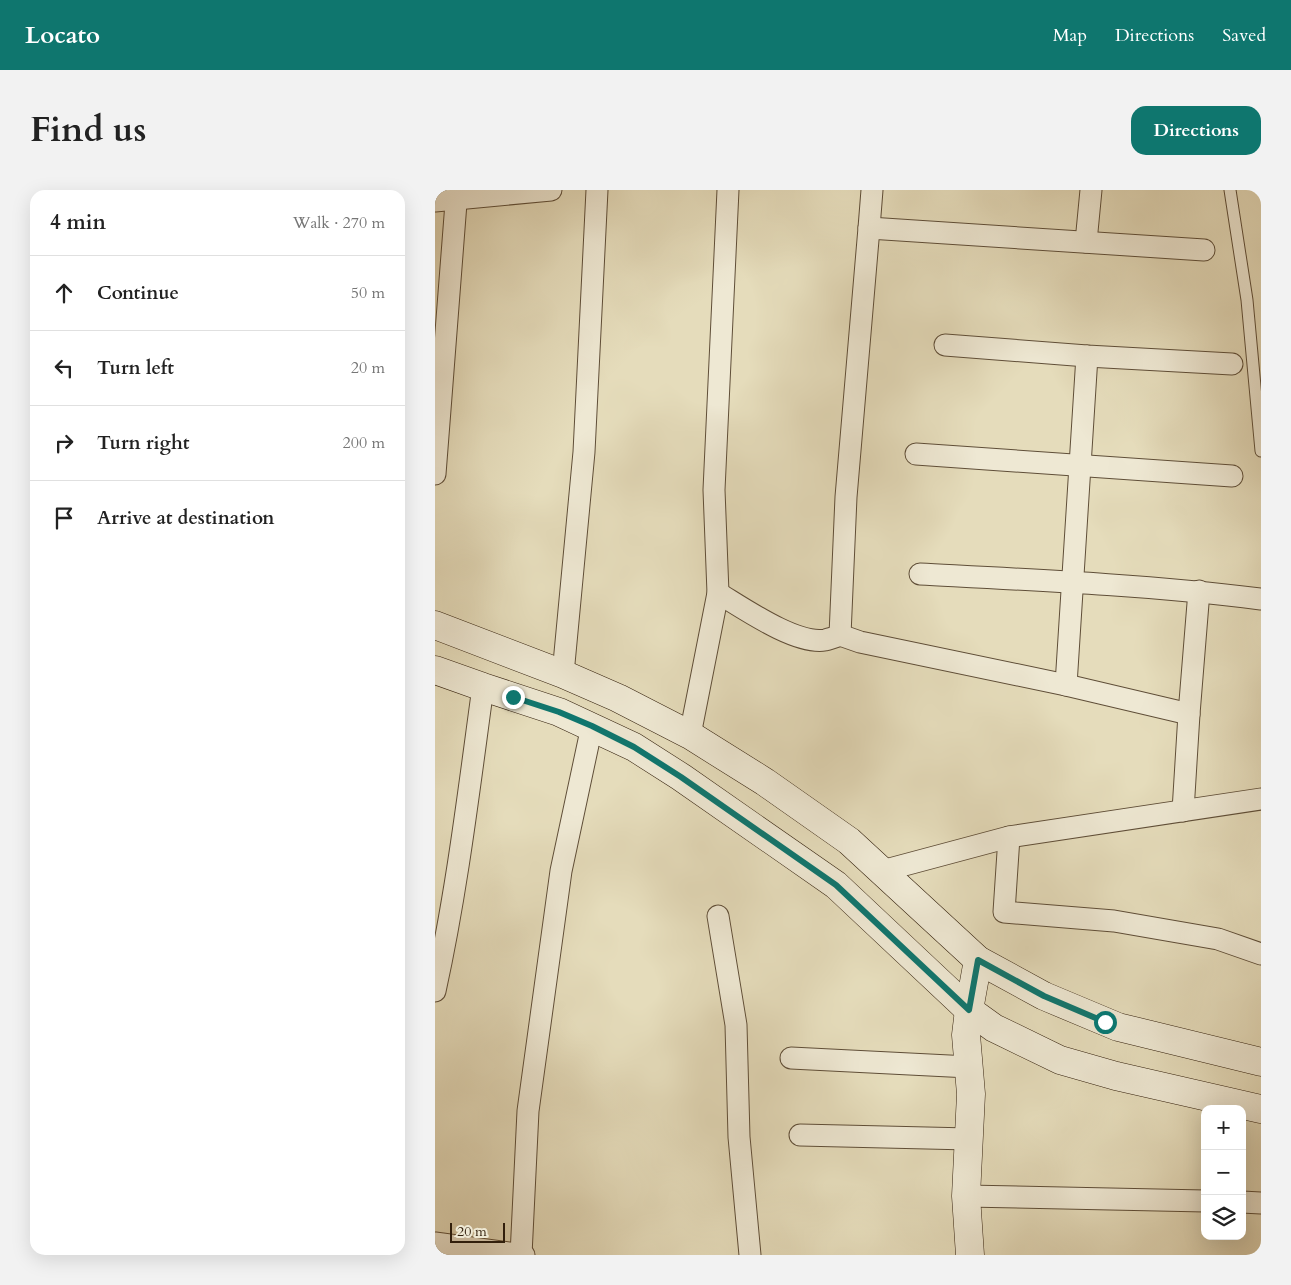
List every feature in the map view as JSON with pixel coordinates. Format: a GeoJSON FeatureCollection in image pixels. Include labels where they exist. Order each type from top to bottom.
{"type":"FeatureCollection","features":[{"type":"Feature","properties":{"kind":"main road"},"geometry":{"type":"LineString","coordinates":[[435,625],[563,674],[618,698],[690,735],[765,782],[849,841],[978,960],[1044,996],[1118,1027],[1261,1062]]}},
{"type":"Feature","properties":{"kind":"main road"},"geometry":{"type":"LineString","coordinates":[[435,670],[559,712],[592,726],[634,747],[681,777],[836,885],[969,1010],[994,1028],[1060,1060],[1116,1076],[1261,1109]]}},
{"type":"Feature","properties":{"kind":"main road"},"geometry":{"type":"LineString","coordinates":[[970,1255],[966,1196],[971,1094],[966,1035],[978,960]]}},
{"type":"Feature","properties":{"kind":"street"},"geometry":{"type":"LineString","coordinates":[[435,202],[457,195],[551,190]]}},
{"type":"Feature","properties":{"kind":"street"},"geometry":{"type":"LineString","coordinates":[[563,674],[584,452],[597,190]]}},
{"type":"Feature","properties":{"kind":"street"},"geometry":{"type":"LineString","coordinates":[[690,735],[718,593],[714,490],[728,190]]}},
{"type":"Feature","properties":{"kind":"street"},"geometry":{"type":"LineString","coordinates":[[839,635],[846,497],[872,190]]}},
{"type":"Feature","properties":{"kind":"street"},"geometry":{"type":"LineString","coordinates":[[1086,242],[1091,190]]}},
{"type":"Feature","properties":{"kind":"street"},"geometry":{"type":"LineString","coordinates":[[435,474],[457,195]]}},
{"type":"Feature","properties":{"kind":"street"},"geometry":{"type":"LineString","coordinates":[[869,228],[1204,250]]}},
{"type":"Feature","properties":{"kind":"street"},"geometry":{"type":"LineString","coordinates":[[945,345],[1087,356],[1232,364]]}},
{"type":"Feature","properties":{"kind":"street"},"geometry":{"type":"LineString","coordinates":[[1065,685],[1087,356]]}},
{"type":"Feature","properties":{"kind":"street"},"geometry":{"type":"LineString","coordinates":[[916,454],[1232,476]]}},
{"type":"Feature","properties":{"kind":"street"},"geometry":{"type":"LineString","coordinates":[[920,574],[1072,582],[1199,591],[1261,598]]}},
{"type":"Feature","properties":{"kind":"street"},"geometry":{"type":"LineString","coordinates":[[1183,811],[1199,591]]}},
{"type":"Feature","properties":{"kind":"street"},"geometry":{"type":"LineString","coordinates":[[718,593],[778,628],[807,639],[824,640],[839,635],[861,642],[1065,685],[1189,714]]}},
{"type":"Feature","properties":{"kind":"street"},"geometry":{"type":"LineString","coordinates":[[435,991],[445,947],[483,687]]}},
{"type":"Feature","properties":{"kind":"street"},"geometry":{"type":"LineString","coordinates":[[435,1243],[522,1255],[528,1111],[561,871],[592,726]]}},
{"type":"Feature","properties":{"kind":"street"},"geometry":{"type":"LineString","coordinates":[[882,871],[1009,837],[1261,799]]}},
{"type":"Feature","properties":{"kind":"street"},"geometry":{"type":"LineString","coordinates":[[1009,837],[1004,912],[1115,921],[1218,939],[1261,954]]}},
{"type":"Feature","properties":{"kind":"street"},"geometry":{"type":"LineString","coordinates":[[718,916],[736,1026],[739,1137],[750,1255]]}},
{"type":"Feature","properties":{"kind":"street"},"geometry":{"type":"LineString","coordinates":[[791,1058],[969,1067]]}},
{"type":"Feature","properties":{"kind":"street"},"geometry":{"type":"LineString","coordinates":[[800,1135],[969,1139]]}},
{"type":"Feature","properties":{"kind":"street"},"geometry":{"type":"LineString","coordinates":[[966,1196],[1201,1201]]}},
{"type":"Feature","properties":{"kind":"street"},"geometry":{"type":"LineString","coordinates":[[1246,1202],[1261,1203]]}},
{"type":"Feature","properties":{"kind":"lane"},"geometry":{"type":"LineString","coordinates":[[1230,190],[1247,300],[1261,451]]}},
{"type":"Feature","properties":{"kind":"route"},"geometry":{"type":"LineString","coordinates":[[513,697],[559,712],[592,726],[634,747],[681,777],[836,885],[969,1010],[978,960],[1044,996],[1105,1022]]}}]}
